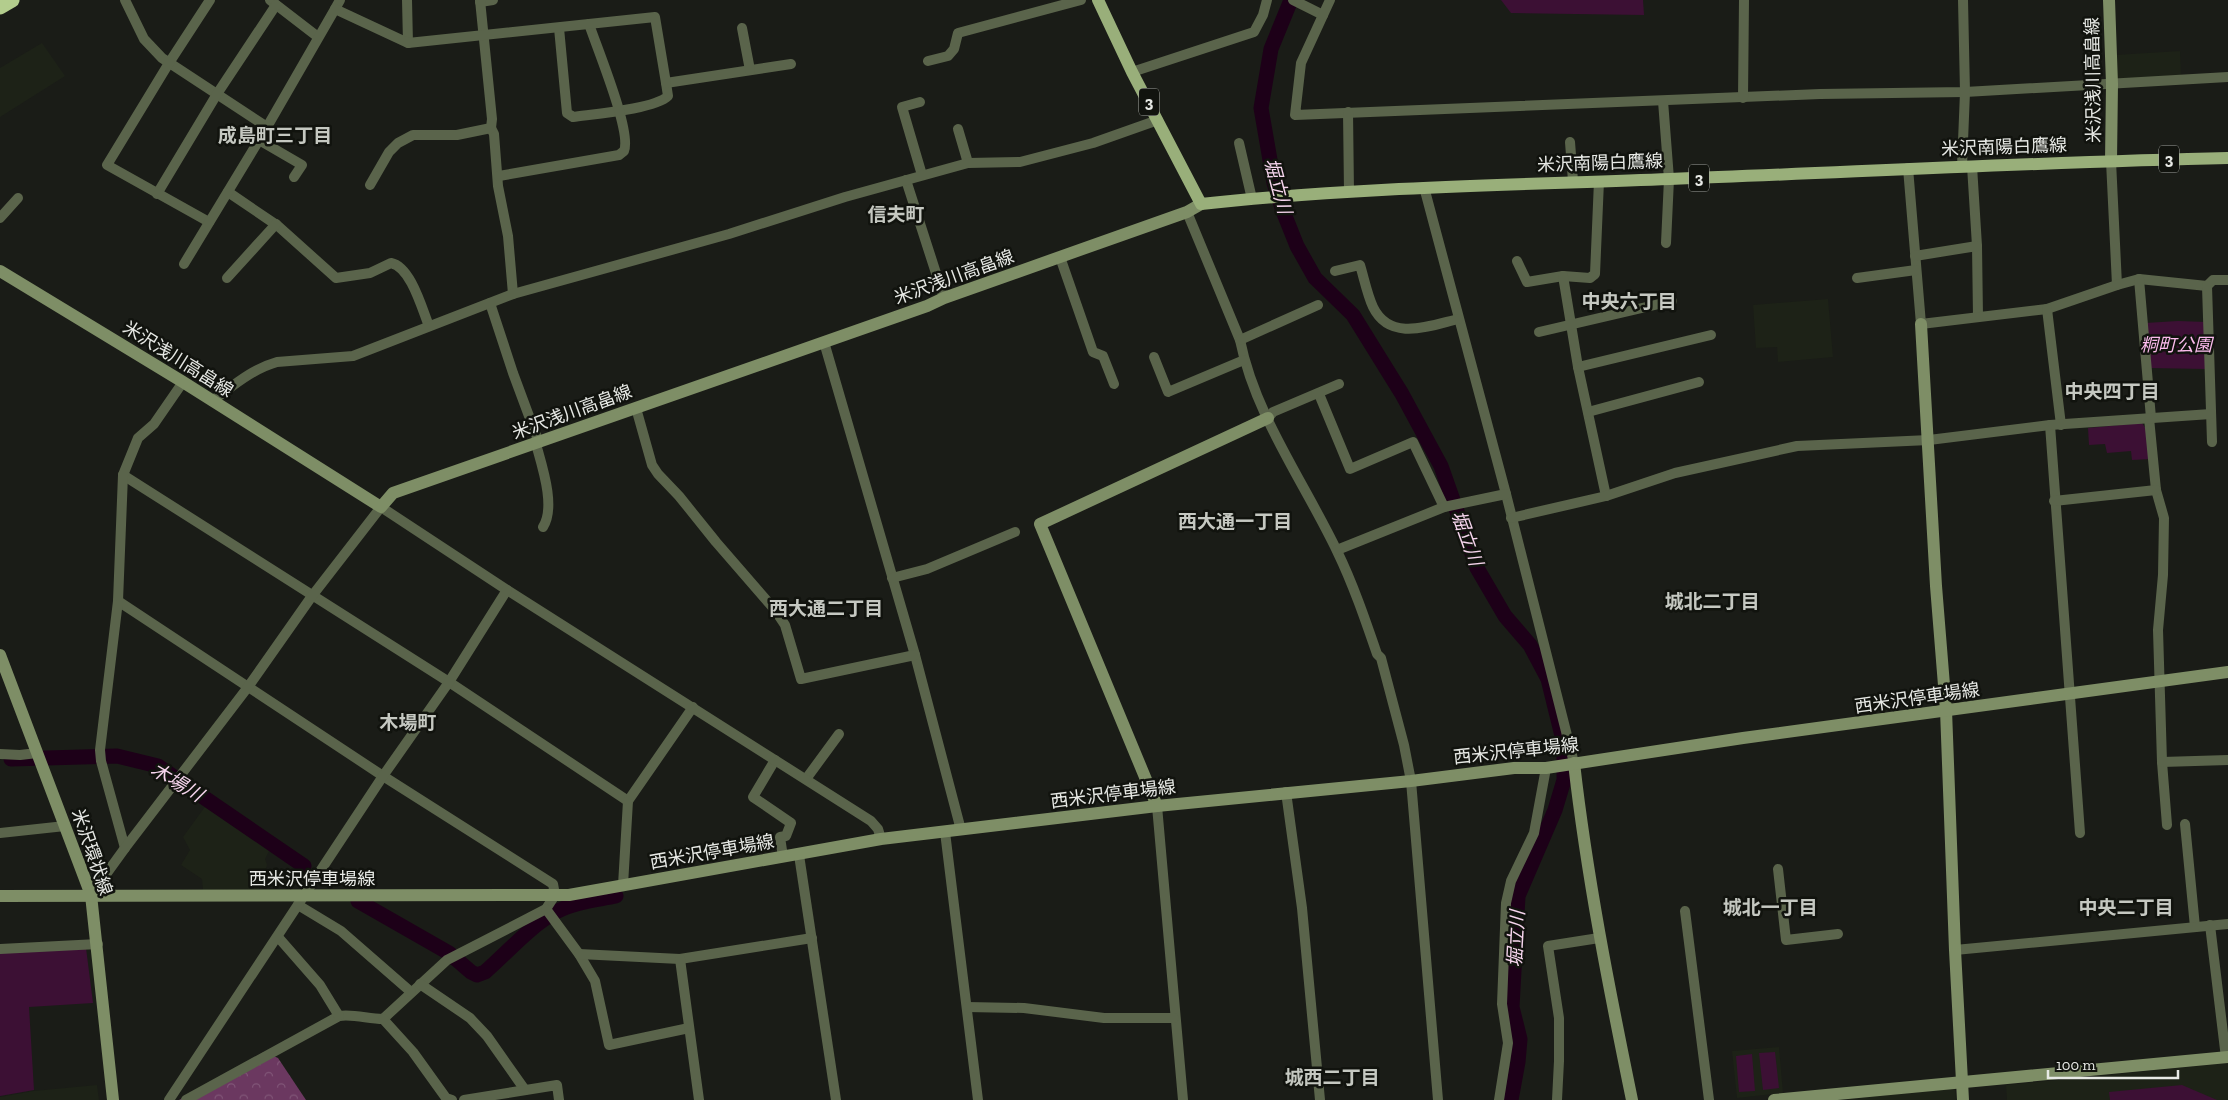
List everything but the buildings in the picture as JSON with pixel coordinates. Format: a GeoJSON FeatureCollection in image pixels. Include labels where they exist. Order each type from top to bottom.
{"type":"FeatureCollection","features":[{"type":"Feature","properties":{"kind":"highway"},"geometry":{"type":"LineString","coordinates":[[0,7],[12,0]]}},
{"type":"Feature","properties":{"kind":"main road","name":"3"},"geometry":{"type":"LineString","coordinates":[[1098,0],[1132,72],[1201,204]]}},
{"type":"Feature","properties":{"kind":"main road","name":"米沢浅川高畠線"},"geometry":{"type":"LineString","coordinates":[[2109,0],[2112,84],[2111,160]]}},
{"type":"Feature","properties":{"kind":"main road","name":"米沢南陽白鷹線"},"geometry":{"type":"LineString","coordinates":[[1201,204],[1255,198],[1424,187],[1669,179],[2111,160],[2228,158]]}},
{"type":"Feature","properties":{"kind":"main road","name":"米沢浅川高畠線"},"geometry":{"type":"LineString","coordinates":[[0,271],[184,382],[381,507],[393,493],[538,444],[927,306],[944,298],[1187,212],[1201,204]]}},
{"type":"Feature","properties":{"kind":"main road"},"geometry":{"type":"LineString","coordinates":[[1921,324],[1936,586],[1946,710],[1963,1100]]}},
{"type":"Feature","properties":{"kind":"main road"},"geometry":{"type":"LineString","coordinates":[[1157,806],[1040,524],[1268,418]]}},
{"type":"Feature","properties":{"kind":"main road","name":"米沢環状線"},"geometry":{"type":"LineString","coordinates":[[0,655],[4,679],[38,757],[91,896],[98,944],[113,1100]]}},
{"type":"Feature","properties":{"kind":"main road","name":"西米沢停車場線"},"geometry":{"type":"LineString","coordinates":[[0,896],[91,896],[301,901],[569,895],[881,839],[1286,792],[1411,781],[1514,768],[1546,768],[1946,710],[2228,672]]}},
{"type":"Feature","properties":{"kind":"main road"},"geometry":{"type":"LineString","coordinates":[[1572,764],[1599,938],[1632,1100]]}},
{"type":"Feature","properties":{"kind":"main road"},"geometry":{"type":"LineString","coordinates":[[1774,1100],[2227,1057]]}},
{"type":"Feature","properties":{"kind":"street"},"geometry":{"type":"LineString","coordinates":[[125,0],[144,39],[169,63],[267,127]]}},
{"type":"Feature","properties":{"kind":"street"},"geometry":{"type":"LineString","coordinates":[[209,222],[107,165],[210,0]]}},
{"type":"Feature","properties":{"kind":"street"},"geometry":{"type":"LineString","coordinates":[[407,0],[408,43]]}},
{"type":"Feature","properties":{"kind":"street"},"geometry":{"type":"LineString","coordinates":[[493,0],[480,1],[492,119],[491,128],[494,134],[499,176],[498,186],[508,236],[513,294]]}},
{"type":"Feature","properties":{"kind":"street"},"geometry":{"type":"LineString","coordinates":[[928,60],[948,56],[954,48],[958,33],[1081,0]]}},
{"type":"Feature","properties":{"kind":"street"},"geometry":{"type":"LineString","coordinates":[[1132,72],[1254,32],[1263,15],[1267,0]]}},
{"type":"Feature","properties":{"kind":"street"},"geometry":{"type":"LineString","coordinates":[[1293,0],[1323,15]]}},
{"type":"Feature","properties":{"kind":"street"},"geometry":{"type":"LineString","coordinates":[[1330,0],[1301,63],[1294,115],[1744,98],[1965,92],[2228,77]]}},
{"type":"Feature","properties":{"kind":"street"},"geometry":{"type":"LineString","coordinates":[[1744,0],[1744,98]]}},
{"type":"Feature","properties":{"kind":"street"},"geometry":{"type":"LineString","coordinates":[[1963,0],[1967,166],[1977,246],[1978,316]]}},
{"type":"Feature","properties":{"kind":"street"},"geometry":{"type":"LineString","coordinates":[[157,194],[273,2],[318,36]]}},
{"type":"Feature","properties":{"kind":"street"},"geometry":{"type":"LineString","coordinates":[[184,264],[267,127],[337,4],[408,43],[655,17],[668,96],[663,101],[619,111],[573,117],[567,113],[559,28]]}},
{"type":"Feature","properties":{"kind":"street"},"geometry":{"type":"LineString","coordinates":[[499,176],[619,154],[624,151],[627,144],[619,111],[589,24]]}},
{"type":"Feature","properties":{"kind":"street"},"geometry":{"type":"LineString","coordinates":[[742,28],[750,70]]}},
{"type":"Feature","properties":{"kind":"street"},"geometry":{"type":"LineString","coordinates":[[666,84],[791,64]]}},
{"type":"Feature","properties":{"kind":"street"},"geometry":{"type":"LineString","coordinates":[[1663,101],[1669,179],[1666,243]]}},
{"type":"Feature","properties":{"kind":"street"},"geometry":{"type":"LineString","coordinates":[[920,102],[902,107],[922,175]]}},
{"type":"Feature","properties":{"kind":"street"},"geometry":{"type":"LineString","coordinates":[[1348,112],[1349,192]]}},
{"type":"Feature","properties":{"kind":"street"},"geometry":{"type":"LineString","coordinates":[[212,401],[254,371],[277,362],[353,356],[513,294],[729,234],[922,175],[968,163],[1020,162],[1102,140],[1158,120]]}},
{"type":"Feature","properties":{"kind":"street"},"geometry":{"type":"LineString","coordinates":[[370,185],[389,152],[398,143],[412,135],[457,135],[491,128]]}},
{"type":"Feature","properties":{"kind":"street"},"geometry":{"type":"LineString","coordinates":[[958,129],[968,163]]}},
{"type":"Feature","properties":{"kind":"street"},"geometry":{"type":"LineString","coordinates":[[259,140],[302,166],[294,177]]}},
{"type":"Feature","properties":{"kind":"street"},"geometry":{"type":"LineString","coordinates":[[1570,142],[1573,181]]}},
{"type":"Feature","properties":{"kind":"street"},"geometry":{"type":"LineString","coordinates":[[1239,143],[1255,198]]}},
{"type":"Feature","properties":{"kind":"street"},"geometry":{"type":"LineString","coordinates":[[2111,160],[2117,285]]}},
{"type":"Feature","properties":{"kind":"street"},"geometry":{"type":"LineString","coordinates":[[1908,168],[1921,324],[2047,309],[2140,279],[2207,286]]}},
{"type":"Feature","properties":{"kind":"street"},"geometry":{"type":"LineString","coordinates":[[906,180],[944,298]]}},
{"type":"Feature","properties":{"kind":"street"},"geometry":{"type":"LineString","coordinates":[[1517,261],[1527,282],[1563,276],[1590,278],[1595,274],[1599,181]]}},
{"type":"Feature","properties":{"kind":"street"},"geometry":{"type":"LineString","coordinates":[[1424,187],[1506,494],[1572,764]]}},
{"type":"Feature","properties":{"kind":"street"},"geometry":{"type":"LineString","coordinates":[[228,192],[276,224],[336,278],[370,273],[392,262],[403,268],[411,281],[429,326]]}},
{"type":"Feature","properties":{"kind":"street"},"geometry":{"type":"LineString","coordinates":[[0,218],[18,198]]}},
{"type":"Feature","properties":{"kind":"street"},"geometry":{"type":"LineString","coordinates":[[1187,212],[1240,340],[1244,360],[1268,418],[1337,550],[1381,658],[1411,781],[1438,1100]]}},
{"type":"Feature","properties":{"kind":"street"},"geometry":{"type":"LineString","coordinates":[[227,278],[276,224]]}},
{"type":"Feature","properties":{"kind":"street"},"geometry":{"type":"LineString","coordinates":[[1915,256],[1977,246]]}},
{"type":"Feature","properties":{"kind":"street"},"geometry":{"type":"LineString","coordinates":[[1060,257],[1093,352],[1103,356],[1114,384]]}},
{"type":"Feature","properties":{"kind":"street"},"geometry":{"type":"LineString","coordinates":[[1335,271],[1360,265],[1373,308],[1389,325],[1414,330],[1458,319]]}},
{"type":"Feature","properties":{"kind":"street"},"geometry":{"type":"LineString","coordinates":[[1857,278],[1916,270]]}},
{"type":"Feature","properties":{"kind":"street"},"geometry":{"type":"LineString","coordinates":[[1563,276],[1578,367],[1606,496]]}},
{"type":"Feature","properties":{"kind":"street"},"geometry":{"type":"LineString","coordinates":[[2140,279],[2156,490],[2164,518],[2163,575],[2158,630],[2162,762],[2167,825]]}},
{"type":"Feature","properties":{"kind":"street"},"geometry":{"type":"LineString","coordinates":[[2212,442],[2207,286],[2213,280],[2228,280]]}},
{"type":"Feature","properties":{"kind":"street"},"geometry":{"type":"LineString","coordinates":[[1538,332],[1672,301]]}},
{"type":"Feature","properties":{"kind":"street"},"geometry":{"type":"LineString","coordinates":[[490,303],[512,373],[538,444],[547,493],[548,519],[543,527]]}},
{"type":"Feature","properties":{"kind":"street"},"geometry":{"type":"LineString","coordinates":[[1240,340],[1318,305]]}},
{"type":"Feature","properties":{"kind":"street"},"geometry":{"type":"LineString","coordinates":[[2047,309],[2061,424]]}},
{"type":"Feature","properties":{"kind":"street"},"geometry":{"type":"LineString","coordinates":[[1578,367],[1711,336]]}},
{"type":"Feature","properties":{"kind":"street"},"geometry":{"type":"LineString","coordinates":[[824,342],[915,654],[961,830]]}},
{"type":"Feature","properties":{"kind":"street"},"geometry":{"type":"LineString","coordinates":[[1154,357],[1168,392],[1244,360]]}},
{"type":"Feature","properties":{"kind":"street"},"geometry":{"type":"LineString","coordinates":[[125,848],[100,755],[118,601],[123,475],[138,438],[154,424],[184,382]]}},
{"type":"Feature","properties":{"kind":"street"},"geometry":{"type":"LineString","coordinates":[[1588,412],[1699,382]]}},
{"type":"Feature","properties":{"kind":"street"},"geometry":{"type":"LineString","coordinates":[[1268,418],[1274,412],[1339,384]]}},
{"type":"Feature","properties":{"kind":"street"},"geometry":{"type":"LineString","coordinates":[[1319,394],[1350,469],[1413,442],[1444,507]]}},
{"type":"Feature","properties":{"kind":"street"},"geometry":{"type":"LineString","coordinates":[[636,408],[652,465],[775,610],[785,625],[801,679],[915,654]]}},
{"type":"Feature","properties":{"kind":"street"},"geometry":{"type":"LineString","coordinates":[[1511,518],[1606,496],[1675,473],[1797,446],[1929,440],[2050,425],[2211,414]]}},
{"type":"Feature","properties":{"kind":"street"},"geometry":{"type":"LineString","coordinates":[[2050,425],[2054,501],[2080,833]]}},
{"type":"Feature","properties":{"kind":"street"},"geometry":{"type":"LineString","coordinates":[[123,475],[449,682],[628,800]]}},
{"type":"Feature","properties":{"kind":"street"},"geometry":{"type":"LineString","coordinates":[[2054,501],[2156,490]]}},
{"type":"Feature","properties":{"kind":"street"},"geometry":{"type":"LineString","coordinates":[[1337,550],[1444,507],[1506,494]]}},
{"type":"Feature","properties":{"kind":"street"},"geometry":{"type":"LineString","coordinates":[[91,896],[125,848],[248,687],[312,596],[381,507],[507,590],[871,821],[878,830],[881,839]]}},
{"type":"Feature","properties":{"kind":"street"},"geometry":{"type":"LineString","coordinates":[[892,578],[927,569],[1015,532]]}},
{"type":"Feature","properties":{"kind":"street"},"geometry":{"type":"LineString","coordinates":[[169,1100],[383,776],[449,682],[507,590]]}},
{"type":"Feature","properties":{"kind":"street"},"geometry":{"type":"LineString","coordinates":[[118,601],[383,776],[553,884],[555,895],[546,909],[447,960],[383,1019],[373,1019],[352,1014],[340,1016],[186,1100]]}},
{"type":"Feature","properties":{"kind":"street"},"geometry":{"type":"LineString","coordinates":[[623,885],[628,800],[693,707]]}},
{"type":"Feature","properties":{"kind":"street"},"geometry":{"type":"LineString","coordinates":[[806,779],[839,734]]}},
{"type":"Feature","properties":{"kind":"street"},"geometry":{"type":"LineString","coordinates":[[0,754],[38,757]]}},
{"type":"Feature","properties":{"kind":"street"},"geometry":{"type":"LineString","coordinates":[[775,760],[753,797],[791,823],[786,836],[780,837],[783,857]]}},
{"type":"Feature","properties":{"kind":"street"},"geometry":{"type":"LineString","coordinates":[[2162,762],[2228,760]]}},
{"type":"Feature","properties":{"kind":"street"},"geometry":{"type":"LineString","coordinates":[[1499,1100],[1508,1043],[1502,1004],[1506,903],[1511,881],[1534,832],[1546,768]]}},
{"type":"Feature","properties":{"kind":"street"},"geometry":{"type":"LineString","coordinates":[[1286,792],[1302,908],[1320,1100]]}},
{"type":"Feature","properties":{"kind":"street"},"geometry":{"type":"LineString","coordinates":[[1157,806],[1174,1018],[1183,1100]]}},
{"type":"Feature","properties":{"kind":"street"},"geometry":{"type":"LineString","coordinates":[[2184,824],[2195,927]]}},
{"type":"Feature","properties":{"kind":"street"},"geometry":{"type":"LineString","coordinates":[[0,833],[64,826]]}},
{"type":"Feature","properties":{"kind":"street"},"geometry":{"type":"LineString","coordinates":[[945,832],[978,1100]]}},
{"type":"Feature","properties":{"kind":"street"},"geometry":{"type":"LineString","coordinates":[[799,854],[836,1100]]}},
{"type":"Feature","properties":{"kind":"street"},"geometry":{"type":"LineString","coordinates":[[1778,869],[1786,940],[1838,934]]}},
{"type":"Feature","properties":{"kind":"street"},"geometry":{"type":"LineString","coordinates":[[301,901],[341,931],[411,992]]}},
{"type":"Feature","properties":{"kind":"street"},"geometry":{"type":"LineString","coordinates":[[546,909],[579,954],[595,980],[609,1045],[689,1028]]}},
{"type":"Feature","properties":{"kind":"street"},"geometry":{"type":"LineString","coordinates":[[1686,911],[1709,1100]]}},
{"type":"Feature","properties":{"kind":"street"},"geometry":{"type":"LineString","coordinates":[[1955,950],[2228,924]]}},
{"type":"Feature","properties":{"kind":"street"},"geometry":{"type":"LineString","coordinates":[[2210,925],[2227,1057]]}},
{"type":"Feature","properties":{"kind":"street"},"geometry":{"type":"LineString","coordinates":[[278,937],[320,986],[340,1016]]}},
{"type":"Feature","properties":{"kind":"street"},"geometry":{"type":"LineString","coordinates":[[579,954],[680,960],[812,938]]}},
{"type":"Feature","properties":{"kind":"street"},"geometry":{"type":"LineString","coordinates":[[1557,1100],[1560,1060],[1559,1018],[1548,946],[1599,938]]}},
{"type":"Feature","properties":{"kind":"street"},"geometry":{"type":"LineString","coordinates":[[0,949],[98,944]]}},
{"type":"Feature","properties":{"kind":"street"},"geometry":{"type":"LineString","coordinates":[[680,960],[699,1100]]}},
{"type":"Feature","properties":{"kind":"street"},"geometry":{"type":"LineString","coordinates":[[420,984],[470,1018],[487,1036],[525,1090]]}},
{"type":"Feature","properties":{"kind":"street"},"geometry":{"type":"LineString","coordinates":[[967,1007],[1024,1008],[1104,1018],[1174,1018]]}},
{"type":"Feature","properties":{"kind":"street"},"geometry":{"type":"LineString","coordinates":[[383,1019],[413,1052],[446,1098],[452,1100]]}},
{"type":"Feature","properties":{"kind":"street"},"geometry":{"type":"LineString","coordinates":[[464,1100],[557,1085],[559,1100]]}},
{"type":"Feature","properties":{"kind":"shaded area"},"geometry":{"type":"Polygon","coordinates":[[[42,43],[65,76],[0,117],[0,68],[42,43]]]}},
{"type":"Feature","properties":{"kind":"shaded area"},"geometry":{"type":"Polygon","coordinates":[[[2180,51],[2181,78],[2116,81],[2115,55],[2180,51]]]}},
{"type":"Feature","properties":{"kind":"shaded area"},"geometry":{"type":"Polygon","coordinates":[[[1828,299],[1833,357],[1778,362],[1777,347],[1756,348],[1753,305],[1828,299]]]}},
{"type":"Feature","properties":{"kind":"shaded area"},"geometry":{"type":"Polygon","coordinates":[[[207,804],[271,847],[265,859],[267,865],[259,889],[203,890],[202,879],[181,865],[190,850],[183,837],[207,804]]]}},
{"type":"Feature","properties":{"kind":"shaded area"},"geometry":{"type":"Polygon","coordinates":[[[1779,1047],[1783,1093],[1737,1098],[1732,1051],[1779,1047]]]}},
{"type":"Feature","properties":{"kind":"shaded area"},"geometry":{"type":"Polygon","coordinates":[[[2228,1063],[2228,1100],[2007,1100],[2006,1085],[2228,1063]]]}},
{"type":"Feature","properties":{"kind":"shaded area"},"geometry":{"type":"Polygon","coordinates":[[[97,1085],[99,1100],[0,1100],[0,1097],[34,1091],[97,1085]]]}},
{"type":"Feature","properties":{"kind":"shaded area"},"geometry":{"type":"Polygon","coordinates":[[[1955,1088],[1956,1100],[1842,1100],[1955,1088]]]}},
{"type":"Feature","properties":{"kind":"green space"},"geometry":{"type":"Polygon","coordinates":[[[1501,0],[1643,0],[1644,15],[1511,13],[1501,0]]]}},
{"type":"Feature","properties":{"kind":"green space","name":"粡町公園"},"geometry":{"type":"Polygon","coordinates":[[[2206,322],[2207,369],[2149,368],[2145,323],[2206,322]]]}},
{"type":"Feature","properties":{"kind":"green space"},"geometry":{"type":"Polygon","coordinates":[[[2142,423],[2148,432],[2150,459],[2132,460],[2131,451],[2107,453],[2105,444],[2089,445],[2088,428],[2142,423]]]}},
{"type":"Feature","properties":{"kind":"green space"},"geometry":{"type":"Polygon","coordinates":[[[86,948],[93,1003],[29,1007],[34,1090],[0,1096],[0,952],[86,948]]]}},
{"type":"Feature","properties":{"kind":"green space"},"geometry":{"type":"Polygon","coordinates":[[[264,1052],[278,1058],[306,1100],[179,1100],[264,1052]]]}},
{"type":"Feature","properties":{"kind":"green space"},"geometry":{"type":"Polygon","coordinates":[[[1775,1052],[1779,1088],[1763,1090],[1759,1053],[1775,1052]]]}},
{"type":"Feature","properties":{"kind":"green space"},"geometry":{"type":"Polygon","coordinates":[[[1752,1054],[1755,1091],[1739,1092],[1736,1056],[1752,1054]]]}},
{"type":"Feature","properties":{"kind":"green space"},"geometry":{"type":"Polygon","coordinates":[[[2182,1085],[2217,1100],[2110,1100],[2109,1092],[2182,1085]]]}},
{"type":"Feature","properties":{"kind":"waterway","name":"堀立川"},"geometry":{"type":"LineString","coordinates":[[1291,0],[1271,49],[1261,108],[1274,183],[1283,211],[1297,246],[1315,278],[1353,315],[1402,394],[1441,466],[1477,568],[1505,616],[1530,645],[1548,679],[1564,744],[1564,780],[1555,810],[1518,896],[1512,1007],[1520,1039],[1511,1100]]}},
{"type":"Feature","properties":{"kind":"waterway","name":"木場川"},"geometry":{"type":"LineString","coordinates":[[11,759],[117,756],[158,766],[304,866]]}},
{"type":"Feature","properties":{"kind":"waterway","name":"木場川"},"geometry":{"type":"LineString","coordinates":[[358,901],[449,953],[477,975],[485,972],[528,932],[556,912],[578,904],[616,896]]}},
{"type":"Feature","properties":{"kind":"district","name":"成島町三丁目"},"geometry":{"type":"Point","coordinates":[275,135]}},
{"type":"Feature","properties":{"kind":"district","name":"信夫町"},"geometry":{"type":"Point","coordinates":[896,214]}},
{"type":"Feature","properties":{"kind":"district","name":"中央六丁目"},"geometry":{"type":"Point","coordinates":[1629,301]}},
{"type":"Feature","properties":{"kind":"district","name":"中央四丁目"},"geometry":{"type":"Point","coordinates":[2112,391]}},
{"type":"Feature","properties":{"kind":"district","name":"西大通一丁目"},"geometry":{"type":"Point","coordinates":[1235,521]}},
{"type":"Feature","properties":{"kind":"district","name":"城北二丁目"},"geometry":{"type":"Point","coordinates":[1712,601]}},
{"type":"Feature","properties":{"kind":"district","name":"西大通二丁目"},"geometry":{"type":"Point","coordinates":[826,608]}},
{"type":"Feature","properties":{"kind":"district","name":"木場町"},"geometry":{"type":"Point","coordinates":[408,722]}},
{"type":"Feature","properties":{"kind":"district","name":"城北一丁目"},"geometry":{"type":"Point","coordinates":[1770,907]}},
{"type":"Feature","properties":{"kind":"district","name":"中央二丁目"},"geometry":{"type":"Point","coordinates":[2126,907]}},
{"type":"Feature","properties":{"kind":"district","name":"城西二丁目"},"geometry":{"type":"Point","coordinates":[1332,1077]}}]}
